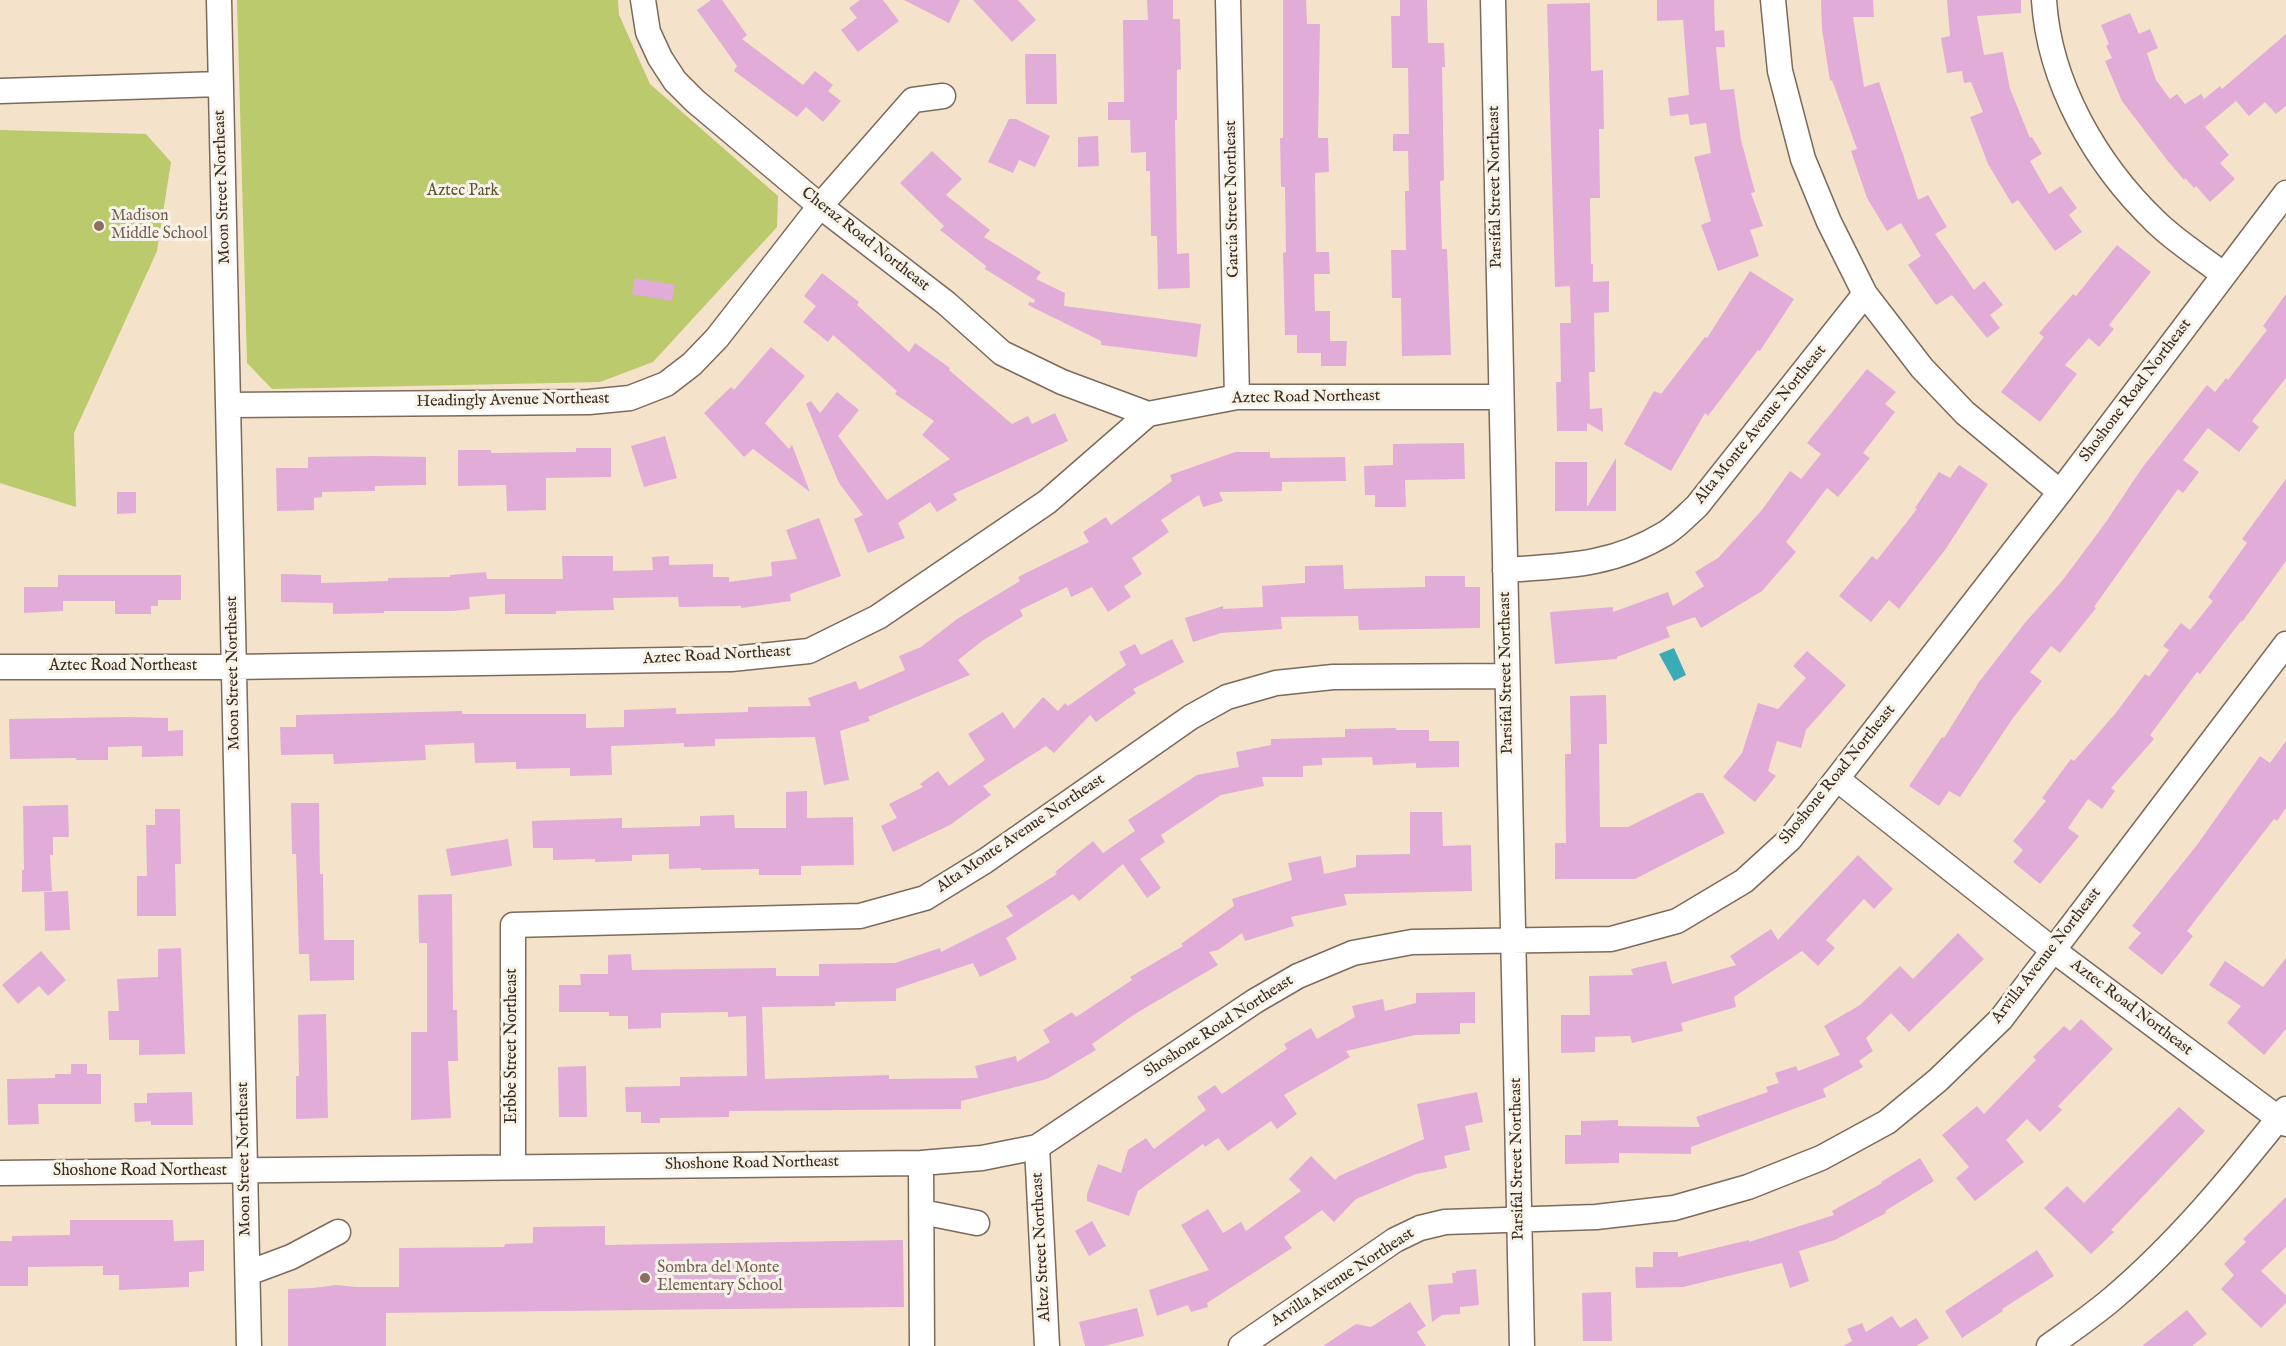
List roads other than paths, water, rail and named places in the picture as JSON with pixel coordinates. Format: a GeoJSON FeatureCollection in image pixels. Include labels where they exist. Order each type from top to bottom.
{"type":"FeatureCollection","features":[{"type":"Feature","properties":{"kind":"street","name":"Moon Street Northeast"},"geometry":{"type":"LineString","coordinates":[[219,0],[249,1346]]}},
{"type":"Feature","properties":{"kind":"street","name":"Cheraz Road Northeast"},"geometry":{"type":"LineString","coordinates":[[643,0],[648,32],[660,58],[675,81],[695,101],[820,206],[946,303],[1002,353],[1062,382],[1148,414]]}},
{"type":"Feature","properties":{"kind":"street","name":"Garcia Street Northeast"},"geometry":{"type":"LineString","coordinates":[[1228,0],[1237,397]]}},
{"type":"Feature","properties":{"kind":"street","name":"Parsifal Street Northeast"},"geometry":{"type":"LineString","coordinates":[[1492,0],[1522,1346]]}},
{"type":"Feature","properties":{"kind":"street"},"geometry":{"type":"LineString","coordinates":[[1773,0],[1780,71],[1803,159],[1829,222],[1865,294],[1922,368],[1965,412],[2061,492]]}},
{"type":"Feature","properties":{"kind":"street"},"geometry":{"type":"LineString","coordinates":[[2044,0],[2057,65],[2069,101],[2087,135],[2128,193],[2156,222],[2223,274]]}},
{"type":"Feature","properties":{"kind":"street"},"geometry":{"type":"LineString","coordinates":[[0,91],[220,84]]}},
{"type":"Feature","properties":{"kind":"street","name":"Headingly Avenue Northeast"},"geometry":{"type":"LineString","coordinates":[[229,405],[589,402],[630,398],[666,384],[692,364],[717,338],[820,206],[914,100],[943,96]]}},
{"type":"Feature","properties":{"kind":"street","name":"Shoshone Road Northeast"},"geometry":{"type":"LineString","coordinates":[[0,1173],[921,1163],[982,1158],[1037,1147],[1255,1001],[1298,976],[1353,953],[1412,942],[1611,939],[1677,921],[1744,881],[1790,839],[2061,492],[2286,193]]}},
{"type":"Feature","properties":{"kind":"street","name":"Alta Monte Avenue Northeast"},"geometry":{"type":"LineString","coordinates":[[1505,570],[1580,565],[1623,555],[1667,532],[1697,506],[1865,294]]}},
{"type":"Feature","properties":{"kind":"street","name":"Aztec Road Northeast"},"geometry":{"type":"LineString","coordinates":[[0,667],[233,667],[731,659],[809,651],[878,617],[1047,502],[1148,414],[1237,397],[1501,397]]}},
{"type":"Feature","properties":{"kind":"street","name":"Arvilla Avenue Northeast"},"geometry":{"type":"LineString","coordinates":[[1241,1346],[1395,1240],[1420,1228],[1444,1222],[1596,1217],[1674,1208],[1748,1187],[1821,1158],[1887,1122],[1938,1080],[2001,1018],[2286,644]]}},
{"type":"Feature","properties":{"kind":"street","name":"Alta Monte Avenue Northeast"},"geometry":{"type":"LineString","coordinates":[[513,925],[860,916],[925,898],[985,861],[1191,717],[1227,698],[1276,683],[1333,677],[1508,676]]}},
{"type":"Feature","properties":{"kind":"street","name":"Aztec Road Northeast"},"geometry":{"type":"LineString","coordinates":[[1837,778],[2053,950],[2284,1118]]}},
{"type":"Feature","properties":{"kind":"street","name":"Erbbe Street Northeast"},"geometry":{"type":"LineString","coordinates":[[513,925],[513,1167]]}},
{"type":"Feature","properties":{"kind":"street"},"geometry":{"type":"LineString","coordinates":[[2049,1346],[2111,1300],[2168,1248],[2210,1204],[2284,1118]]}},
{"type":"Feature","properties":{"kind":"street","name":"Altez Street Northeast"},"geometry":{"type":"LineString","coordinates":[[1037,1147],[1047,1346]]}},
{"type":"Feature","properties":{"kind":"street"},"geometry":{"type":"LineString","coordinates":[[921,1163],[922,1346]]}},
{"type":"Feature","properties":{"kind":"street"},"geometry":{"type":"LineString","coordinates":[[922,1212],[977,1223]]}},
{"type":"Feature","properties":{"kind":"street"},"geometry":{"type":"LineString","coordinates":[[248,1273],[291,1257],[338,1232]]}},
{"type":"Feature","properties":{"kind":"water"},"geometry":{"type":"Polygon","coordinates":[[[1674,648],[1686,675],[1674,681],[1659,654],[1674,648]]]}},
{"type":"Feature","properties":{"kind":"place","name":"Madison Middle School"},"geometry":{"type":"Point","coordinates":[99,226]}},
{"type":"Feature","properties":{"kind":"place","name":"Sombra del Monte Elementary School"},"geometry":{"type":"Point","coordinates":[645,1278]}},
{"type":"Feature","properties":{"kind":"park label","name":"Aztec Park"},"geometry":{"type":"Point","coordinates":[463,192]}}]}
